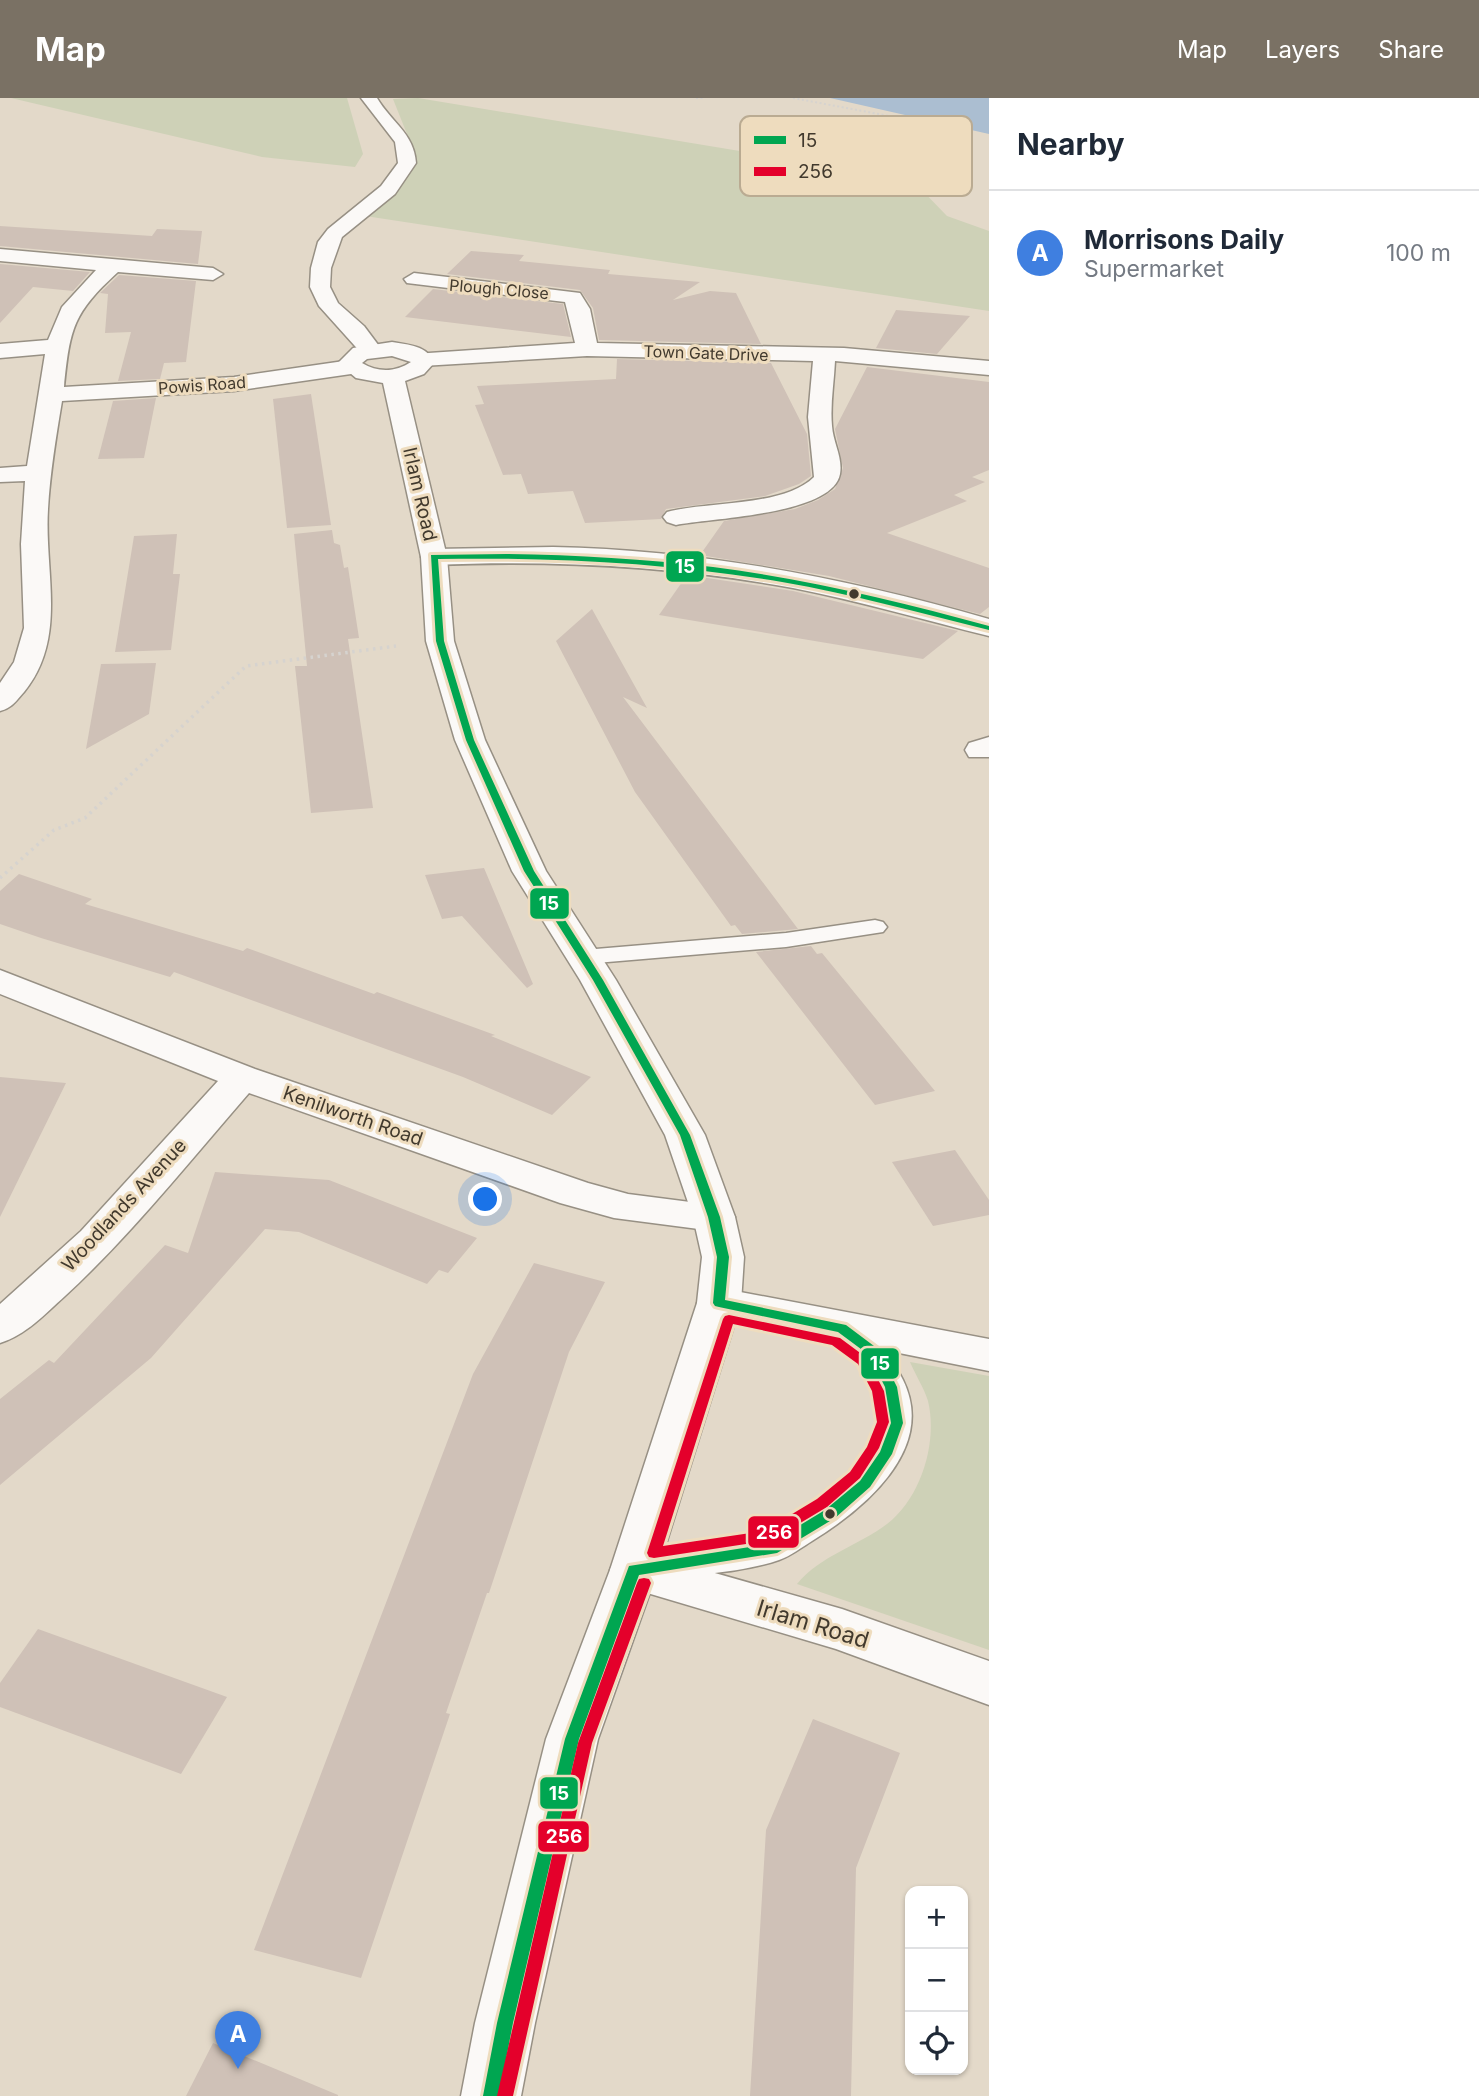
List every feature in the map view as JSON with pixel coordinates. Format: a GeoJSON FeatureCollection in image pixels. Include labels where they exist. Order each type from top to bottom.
{"type":"FeatureCollection","features":[{"type":"Feature","properties":{"kind":"street"},"geometry":{"type":"LineString","coordinates":[[369,98],[373,107],[403,137],[407,163],[388,190],[346,222],[328,242],[320,287],[330,306],[356,331],[371,351]]}},
{"type":"Feature","properties":{"kind":"street"},"geometry":{"type":"LineString","coordinates":[[0,255],[112,266],[199,270]]}},
{"type":"Feature","properties":{"kind":"street"},"geometry":{"type":"LineString","coordinates":[[0,702],[17,684],[31,660],[40,627],[34,545],[37,473],[58,346],[73,308],[112,266]]}},
{"type":"Feature","properties":{"kind":"street","name":"Plough Close"},"geometry":{"type":"LineString","coordinates":[[414,279],[445,285],[572,297],[579,309],[587,349]]}},
{"type":"Feature","properties":{"kind":"street"},"geometry":{"type":"LineString","coordinates":[[0,351],[58,346]]}},
{"type":"Feature","properties":{"kind":"street","name":"Town Gate Drive"},"geometry":{"type":"LineString","coordinates":[[422,359],[587,349],[824,355],[989,368]]}},
{"type":"Feature","properties":{"kind":"street"},"geometry":{"type":"LineString","coordinates":[[403,350],[422,359],[420,368],[393,376],[372,375],[351,367],[350,359],[371,351],[403,350]]}},
{"type":"Feature","properties":{"kind":"street"},"geometry":{"type":"LineString","coordinates":[[665,493],[687,514],[790,500],[814,491],[825,479],[828,466],[821,434],[824,355]]}},
{"type":"Feature","properties":{"kind":"street","name":"Powis Road"},"geometry":{"type":"LineString","coordinates":[[52,395],[234,384],[351,367]]}},
{"type":"Feature","properties":{"kind":"street","name":"Irlam Road"},"geometry":{"type":"LineString","coordinates":[[393,376],[434,556],[440,641],[470,740],[529,872],[584,957],[685,1135],[714,1217],[723,1257],[719,1303],[634,1570],[572,1739],[505,2023],[491,2096]]}},
{"type":"Feature","properties":{"kind":"street"},"geometry":{"type":"LineString","coordinates":[[0,475],[37,473]]}},
{"type":"Feature","properties":{"kind":"street"},"geometry":{"type":"LineString","coordinates":[[434,556],[591,555],[661,561],[854,591],[989,628]]}},
{"type":"Feature","properties":{"kind":"street","name":"Kenilworth Road"},"geometry":{"type":"LineString","coordinates":[[0,981],[242,1077],[574,1193],[628,1208],[714,1217]]}},
{"type":"Feature","properties":{"kind":"street","name":"Woodlands Avenue"},"geometry":{"type":"LineString","coordinates":[[0,1327],[22,1311],[113,1221],[242,1077]]}},
{"type":"Feature","properties":{"kind":"street"},"geometry":{"type":"LineString","coordinates":[[719,1303],[989,1355]]}},
{"type":"Feature","properties":{"kind":"street","name":"Irlam Road"},"geometry":{"type":"LineString","coordinates":[[634,1570],[842,1630],[989,1683]]}},
{"type":"Feature","properties":{"kind":"lane"},"geometry":{"type":"LineString","coordinates":[[584,957],[786,940],[875,927]]}},
{"type":"Feature","properties":{"kind":"lane"},"geometry":{"type":"LineString","coordinates":[[634,1570],[772,1549],[830,1514],[865,1484],[886,1454],[897,1423],[891,1387],[874,1352],[842,1328]]}},
{"type":"Feature","properties":{"kind":"path"},"geometry":{"type":"LineString","coordinates":[[696,98],[705,98]]}},
{"type":"Feature","properties":{"kind":"path"},"geometry":{"type":"LineString","coordinates":[[793,98],[898,116]]}},
{"type":"Feature","properties":{"kind":"path"},"geometry":{"type":"LineString","coordinates":[[0,878],[54,830],[85,818],[246,666],[294,657],[440,641]]}},
{"type":"Feature","properties":{"kind":"green space"},"geometry":{"type":"Polygon","coordinates":[[[11,98],[347,98],[363,154],[355,167],[262,157],[11,98]]]}},
{"type":"Feature","properties":{"kind":"green space"},"geometry":{"type":"Polygon","coordinates":[[[418,98],[740,151],[740,196],[928,196],[947,216],[989,231],[989,311],[352,214],[412,163],[409,139],[393,99],[418,98]]]}},
{"type":"Feature","properties":{"kind":"green space"},"geometry":{"type":"Polygon","coordinates":[[[910,1362],[989,1376],[989,1650],[797,1584],[817,1565],[887,1524],[899,1513],[918,1484],[928,1451],[931,1417],[928,1401],[910,1362]]]}},
{"type":"Feature","properties":{"kind":"water"},"geometry":{"type":"Polygon","coordinates":[[[830,98],[989,98],[989,134],[972,130],[972,116],[910,116],[830,98]]]}},
{"type":"Feature","properties":{"kind":"building"},"geometry":{"type":"Polygon","coordinates":[[[0,226],[152,236],[157,229],[202,231],[198,264],[0,246],[0,226]]]}},
{"type":"Feature","properties":{"kind":"building"},"geometry":{"type":"Polygon","coordinates":[[[471,251],[524,255],[519,261],[610,270],[608,274],[700,282],[673,300],[710,291],[736,293],[761,344],[599,340],[593,308],[580,290],[447,274],[471,251]]]}},
{"type":"Feature","properties":{"kind":"building"},"geometry":{"type":"Polygon","coordinates":[[[0,264],[90,272],[73,291],[33,287],[0,323],[0,264]]]}},
{"type":"Feature","properties":{"kind":"building"},"geometry":{"type":"Polygon","coordinates":[[[119,275],[196,281],[186,362],[164,363],[160,379],[118,381],[131,332],[105,333],[108,294],[100,293],[119,275]]]}},
{"type":"Feature","properties":{"kind":"building"},"geometry":{"type":"Polygon","coordinates":[[[433,289],[563,304],[571,337],[405,317],[433,289]]]}},
{"type":"Feature","properties":{"kind":"building"},"geometry":{"type":"Polygon","coordinates":[[[896,310],[970,316],[937,354],[876,348],[896,310]]]}},
{"type":"Feature","properties":{"kind":"building"},"geometry":{"type":"Polygon","coordinates":[[[617,359],[771,363],[807,434],[811,476],[799,484],[765,496],[666,509],[661,519],[585,523],[573,491],[528,494],[521,474],[503,475],[475,405],[484,404],[477,386],[616,379],[617,359]]]}},
{"type":"Feature","properties":{"kind":"building"},"geometry":{"type":"Polygon","coordinates":[[[867,367],[989,382],[989,470],[972,477],[985,482],[954,495],[967,501],[887,533],[989,568],[989,607],[980,614],[829,576],[700,555],[724,521],[795,509],[818,500],[835,489],[843,468],[835,429],[867,367]]]}},
{"type":"Feature","properties":{"kind":"building"},"geometry":{"type":"Polygon","coordinates":[[[311,394],[331,525],[287,528],[273,399],[311,394]]]}},
{"type":"Feature","properties":{"kind":"building"},"geometry":{"type":"Polygon","coordinates":[[[156,398],[144,458],[98,459],[113,401],[156,398]]]}},
{"type":"Feature","properties":{"kind":"building"},"geometry":{"type":"Polygon","coordinates":[[[332,530],[334,543],[340,545],[344,568],[348,567],[359,638],[348,639],[373,808],[311,813],[295,666],[307,666],[294,534],[332,530]]]}},
{"type":"Feature","properties":{"kind":"building"},"geometry":{"type":"Polygon","coordinates":[[[177,534],[173,574],[180,574],[171,650],[115,652],[134,536],[177,534]]]}},
{"type":"Feature","properties":{"kind":"building"},"geometry":{"type":"Polygon","coordinates":[[[687,575],[793,591],[958,631],[923,659],[659,615],[687,575]]]}},
{"type":"Feature","properties":{"kind":"building"},"geometry":{"type":"Polygon","coordinates":[[[592,609],[647,708],[623,697],[798,929],[742,934],[735,925],[731,926],[635,792],[556,641],[592,609]]]}},
{"type":"Feature","properties":{"kind":"building"},"geometry":{"type":"Polygon","coordinates":[[[156,663],[149,714],[86,749],[101,664],[156,663]]]}},
{"type":"Feature","properties":{"kind":"building"},"geometry":{"type":"Polygon","coordinates":[[[484,868],[533,984],[527,988],[462,916],[442,919],[425,875],[484,868]]]}},
{"type":"Feature","properties":{"kind":"building"},"geometry":{"type":"Polygon","coordinates":[[[19,874],[92,899],[85,904],[243,951],[247,948],[374,994],[377,992],[495,1035],[491,1036],[591,1077],[552,1115],[463,1077],[174,972],[170,977],[0,924],[0,891],[19,874]]]}},
{"type":"Feature","properties":{"kind":"building"},"geometry":{"type":"Polygon","coordinates":[[[811,946],[817,954],[822,953],[935,1091],[875,1105],[756,952],[811,946]]]}},
{"type":"Feature","properties":{"kind":"building"},"geometry":{"type":"Polygon","coordinates":[[[0,1077],[66,1083],[0,1217],[0,1077]]]}},
{"type":"Feature","properties":{"kind":"building"},"geometry":{"type":"Polygon","coordinates":[[[955,1150],[989,1200],[989,1215],[933,1226],[892,1162],[955,1150]]]}},
{"type":"Feature","properties":{"kind":"building"},"geometry":{"type":"Polygon","coordinates":[[[215,1172],[329,1180],[477,1238],[448,1273],[439,1270],[427,1284],[299,1232],[265,1229],[151,1358],[0,1485],[0,1399],[49,1360],[54,1363],[165,1245],[188,1253],[215,1172]]]}},
{"type":"Feature","properties":{"kind":"building"},"geometry":{"type":"Polygon","coordinates":[[[534,1263],[605,1282],[569,1352],[446,1713],[450,1714],[361,1978],[254,1950],[473,1374],[534,1263]]]}},
{"type":"Feature","properties":{"kind":"building"},"geometry":{"type":"Polygon","coordinates":[[[38,1629],[227,1697],[181,1774],[0,1707],[0,1683],[38,1629]]]}},
{"type":"Feature","properties":{"kind":"building"},"geometry":{"type":"Polygon","coordinates":[[[813,1719],[900,1753],[856,1868],[851,2096],[750,2096],[766,1830],[813,1719]]]}},
{"type":"Feature","properties":{"kind":"building"},"geometry":{"type":"Polygon","coordinates":[[[213,2043],[338,2095],[338,2096],[186,2096],[213,2043]]]}},
{"type":"Feature","properties":{"kind":"transit line","name":"15"},"geometry":{"type":"LineString","coordinates":[[491,2096],[505,2023],[572,1739],[634,1570],[772,1549],[830,1514],[865,1484],[886,1454],[897,1423],[891,1387],[874,1352],[842,1328],[719,1303],[723,1257],[714,1217],[685,1135],[598,980],[529,871],[470,740],[440,641],[434,557],[577,558],[714,570],[851,593],[989,628]]}},
{"type":"Feature","properties":{"kind":"transit line","name":"256"},"geometry":{"type":"LineString","coordinates":[[729,1319],[836,1341],[863,1361],[878,1391],[883,1422],[873,1448],[855,1475],[822,1503],[767,1536],[654,1553],[729,1319]]}},
{"type":"Feature","properties":{"kind":"transit line","name":"256"},"geometry":{"type":"LineString","coordinates":[[505,2096],[585,1743],[644,1583]]}},
{"type":"Feature","properties":{"kind":"place","name":"Morrisons Daily"},"geometry":{"type":"Point","coordinates":[238,2069]}}]}
